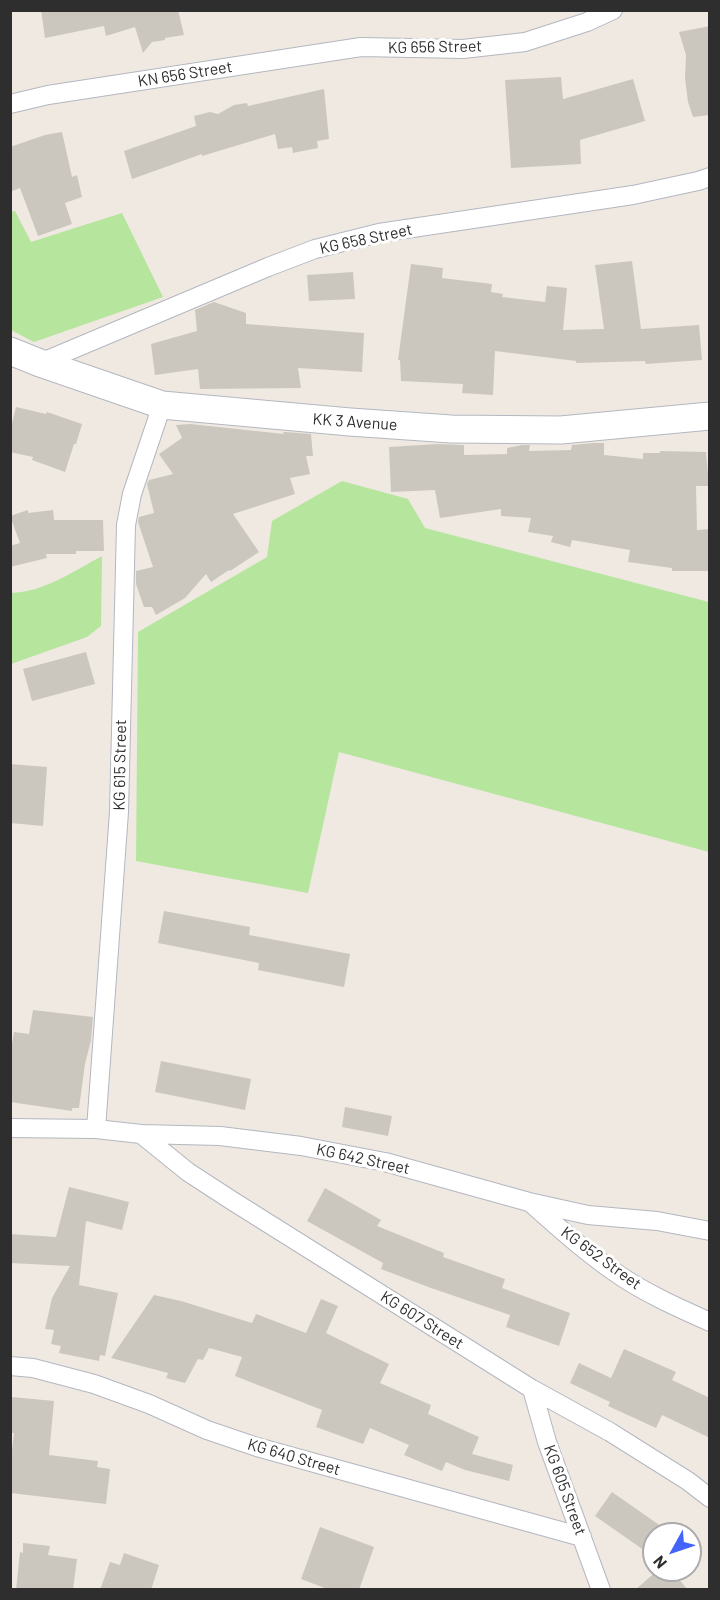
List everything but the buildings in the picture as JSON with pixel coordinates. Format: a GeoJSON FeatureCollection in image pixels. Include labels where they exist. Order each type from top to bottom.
{"type":"FeatureCollection","features":[{"type":"Feature","properties":{"kind":"street","name":"KG 656 Street"},"geometry":{"type":"LineString","coordinates":[[361,47],[463,49],[525,42],[613,10]]}},
{"type":"Feature","properties":{"kind":"street","name":"KN 656 Street"},"geometry":{"type":"LineString","coordinates":[[10,104],[48,95],[361,47]]}},
{"type":"Feature","properties":{"kind":"street","name":"KG 658 Street"},"geometry":{"type":"LineString","coordinates":[[40,363],[315,249],[379,233],[633,195],[710,177]]}},
{"type":"Feature","properties":{"kind":"street","name":"KK 3 Avenue"},"geometry":{"type":"LineString","coordinates":[[10,351],[162,405],[451,429],[561,430],[710,416]]}},
{"type":"Feature","properties":{"kind":"street","name":"KG 615 Street"},"geometry":{"type":"LineString","coordinates":[[96,1130],[119,812],[126,525],[132,494],[162,405]]}},
{"type":"Feature","properties":{"kind":"street","name":"KG 642 Street"},"geometry":{"type":"LineString","coordinates":[[10,1128],[220,1136],[302,1146],[385,1162],[529,1202],[588,1215],[657,1221],[710,1232]]}},
{"type":"Feature","properties":{"kind":"street","name":"KG 607 Street"},"geometry":{"type":"LineString","coordinates":[[141,1134],[188,1172],[532,1389],[610,1432],[688,1481],[710,1498]]}},
{"type":"Feature","properties":{"kind":"street","name":"KG 652 Street"},"geometry":{"type":"LineString","coordinates":[[529,1202],[579,1245],[620,1275],[649,1293],[710,1322]]}},
{"type":"Feature","properties":{"kind":"street","name":"KG 640 Street"},"geometry":{"type":"LineString","coordinates":[[10,1366],[33,1368],[94,1384],[149,1404],[207,1430],[257,1447],[582,1537]]}},
{"type":"Feature","properties":{"kind":"street","name":"KG 605 Street"},"geometry":{"type":"LineString","coordinates":[[532,1389],[547,1442],[601,1590]]}},
{"type":"Feature","properties":{"kind":"green space"},"geometry":{"type":"Polygon","coordinates":[[[15,211],[31,242],[122,213],[163,297],[34,342],[11,330],[10,212],[15,211]]]}},
{"type":"Feature","properties":{"kind":"green space"},"geometry":{"type":"Polygon","coordinates":[[[342,481],[408,499],[425,528],[709,602],[709,852],[339,752],[308,893],[136,861],[138,632],[267,557],[272,521],[342,481]]]}},
{"type":"Feature","properties":{"kind":"green space"},"geometry":{"type":"Polygon","coordinates":[[[102,556],[101,626],[87,637],[11,664],[11,593],[47,585],[102,556]]]}}]}
